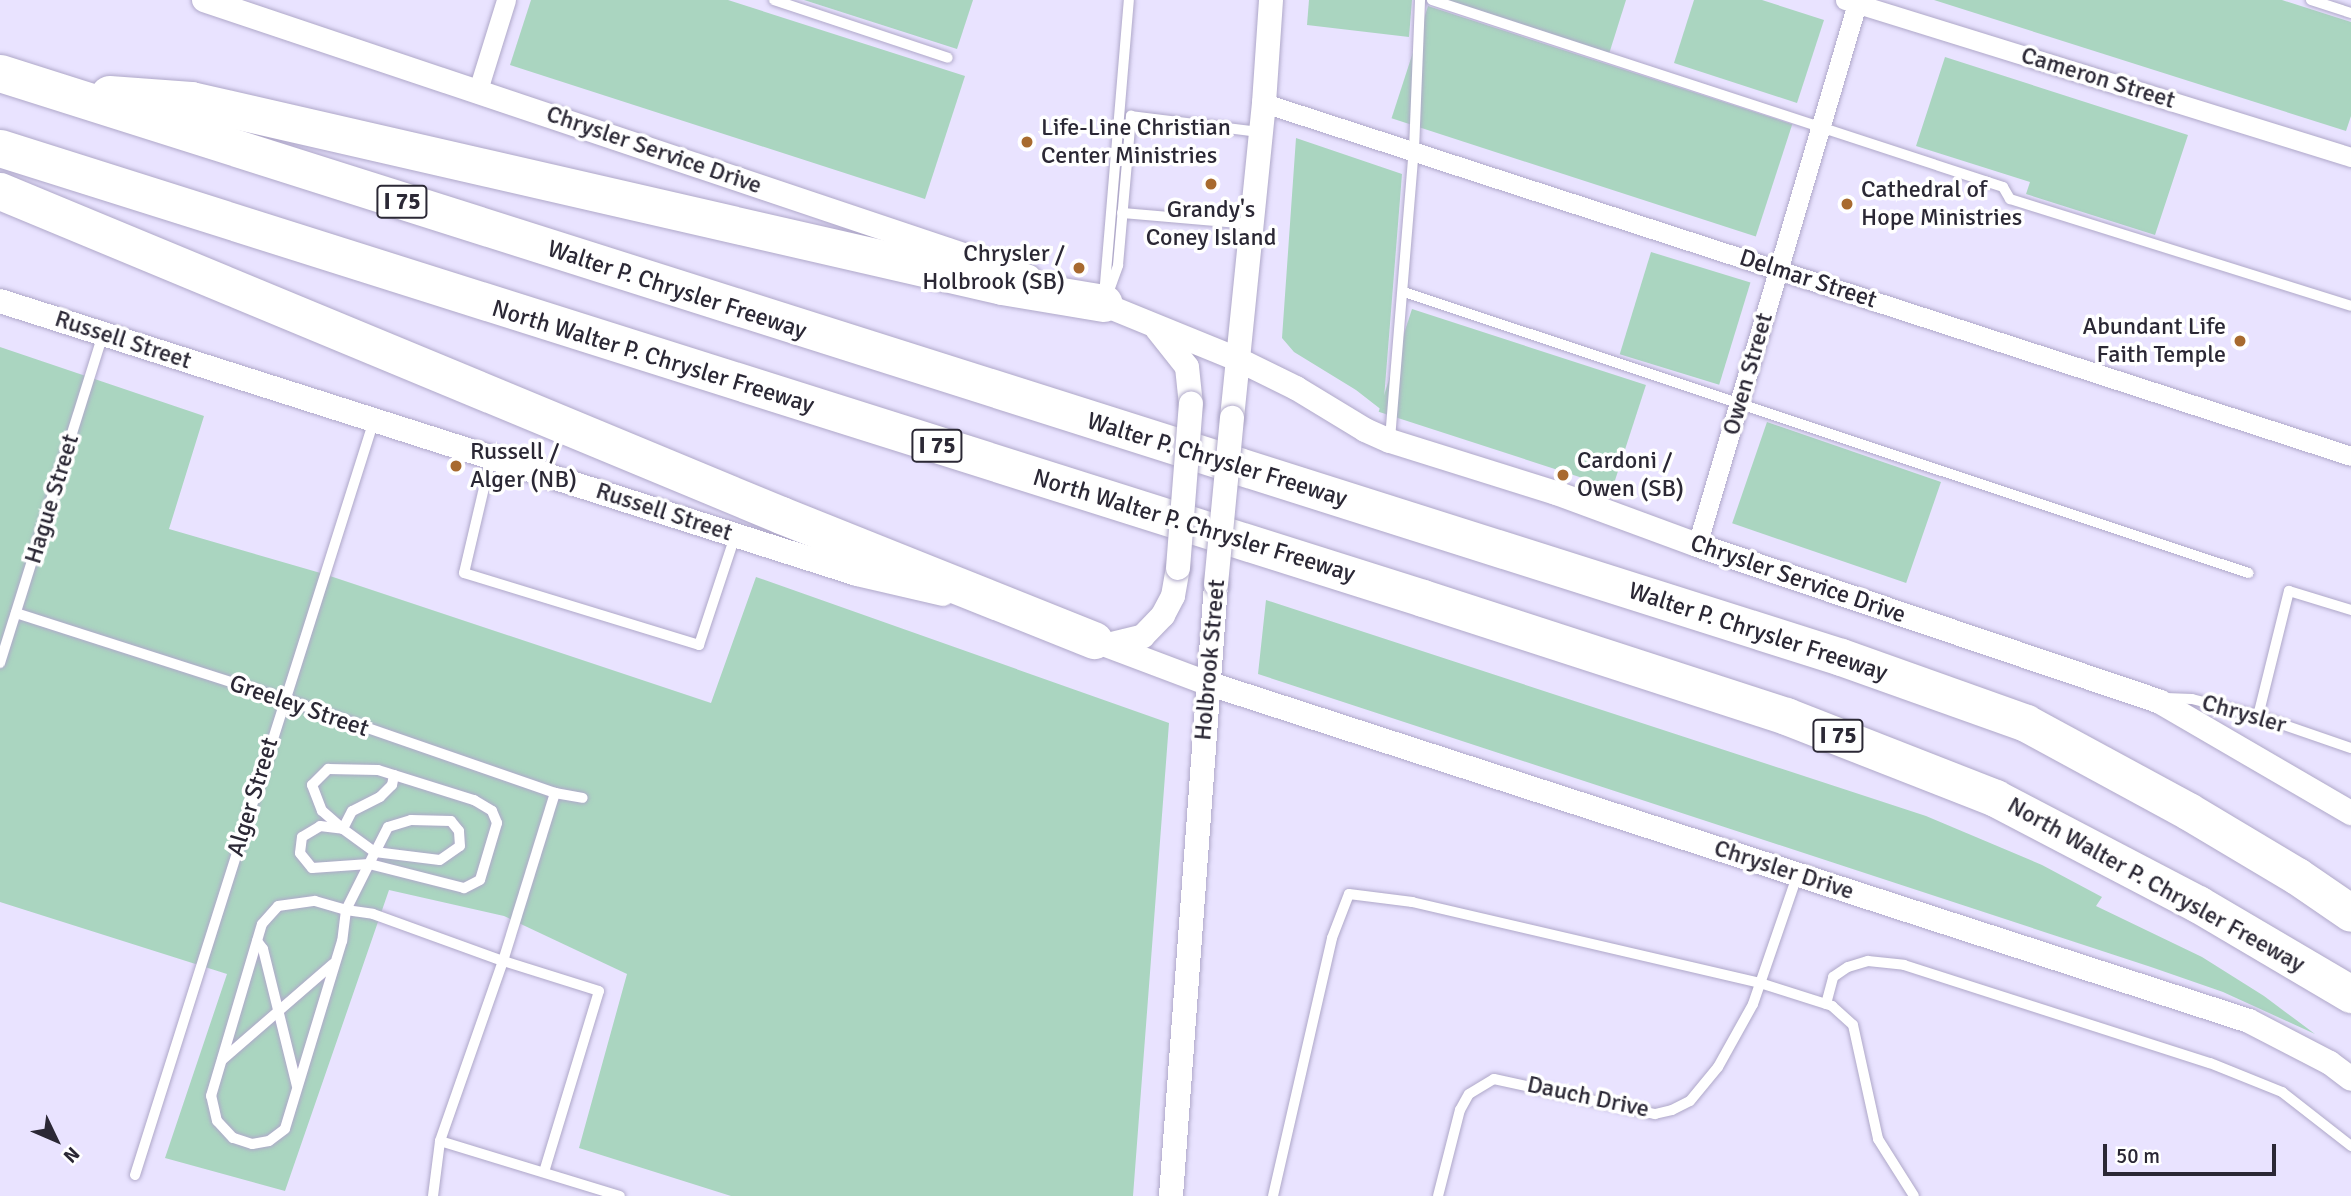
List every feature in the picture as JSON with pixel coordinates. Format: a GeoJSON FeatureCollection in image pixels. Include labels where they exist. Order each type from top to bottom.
{"type":"FeatureCollection","features":[{"type":"Feature","properties":{"kind":"highway","name":"I 75"},"geometry":{"type":"LineString","coordinates":[[0,74],[47,89]]}},
{"type":"Feature","properties":{"kind":"highway"},"geometry":{"type":"LineString","coordinates":[[47,89],[191,100],[1002,286],[1109,305]]}},
{"type":"Feature","properties":{"kind":"highway","name":"Walter P. Chrysler Freeway"},"geometry":{"type":"LineString","coordinates":[[47,89],[1827,653],[2001,714],[2025,723],[2188,811],[2297,876],[2351,913]]}},
{"type":"Feature","properties":{"kind":"highway","name":"North Walter P. Chrysler Freeway"},"geometry":{"type":"LineString","coordinates":[[0,148],[583,335],[1423,598],[1786,716],[1995,798],[2198,904],[2351,994]]}},
{"type":"Feature","properties":{"kind":"highway"},"geometry":{"type":"LineString","coordinates":[[0,191],[781,515],[1101,643]]}},
{"type":"Feature","properties":{"kind":"street","name":"Chrysler Service Drive"},"geometry":{"type":"LineString","coordinates":[[204,0],[478,90],[1109,305],[1237,359],[1296,388],[1365,430],[1390,441],[1556,494],[1697,545],[2134,692],[2160,702],[2351,813]]}},
{"type":"Feature","properties":{"kind":"street"},"geometry":{"type":"LineString","coordinates":[[478,90],[506,0]]}},
{"type":"Feature","properties":{"kind":"street","name":"Holbrook Street"},"geometry":{"type":"LineString","coordinates":[[1171,1196],[1216,584],[1264,103],[1271,0]]}},
{"type":"Feature","properties":{"kind":"street","name":"Owen Street"},"geometry":{"type":"LineString","coordinates":[[1697,545],[1821,125],[1853,1]]}},
{"type":"Feature","properties":{"kind":"street","name":"Cameron Street"},"geometry":{"type":"LineString","coordinates":[[1853,1],[2351,157]]}},
{"type":"Feature","properties":{"kind":"street","name":"Delmar Street"},"geometry":{"type":"LineString","coordinates":[[1264,103],[2351,456]]}},
{"type":"Feature","properties":{"kind":"street","name":"Russell Street"},"geometry":{"type":"LineString","coordinates":[[0,301],[857,574],[976,603],[1101,643],[1208,682]]}},
{"type":"Feature","properties":{"kind":"street"},"geometry":{"type":"LineString","coordinates":[[1101,643],[1143,636],[1163,615],[1173,596],[1178,568],[1191,380],[1187,367],[1168,340],[1150,322]]}},
{"type":"Feature","properties":{"kind":"street","name":"Chrysler Drive"},"geometry":{"type":"LineString","coordinates":[[1208,682],[2249,1021],[2329,1063],[2351,1079]]}},
{"type":"Feature","properties":{"kind":"lane"},"geometry":{"type":"LineString","coordinates":[[774,0],[948,58]]}},
{"type":"Feature","properties":{"kind":"lane"},"geometry":{"type":"LineString","coordinates":[[1109,305],[1129,0]]}},
{"type":"Feature","properties":{"kind":"lane"},"geometry":{"type":"LineString","coordinates":[[1390,441],[1414,150],[1420,0]]}},
{"type":"Feature","properties":{"kind":"lane"},"geometry":{"type":"LineString","coordinates":[[1432,0],[1821,125],[2003,187],[2010,200],[2351,306]]}},
{"type":"Feature","properties":{"kind":"lane"},"geometry":{"type":"LineString","coordinates":[[2311,0],[2351,13]]}},
{"type":"Feature","properties":{"kind":"lane"},"geometry":{"type":"LineString","coordinates":[[1109,305],[1118,266],[1130,116],[1261,132]]}},
{"type":"Feature","properties":{"kind":"lane"},"geometry":{"type":"LineString","coordinates":[[1122,213],[1251,224]]}},
{"type":"Feature","properties":{"kind":"lane"},"geometry":{"type":"LineString","coordinates":[[1404,292],[2248,573]]}},
{"type":"Feature","properties":{"kind":"lane","name":"Hague Street"},"geometry":{"type":"LineString","coordinates":[[0,663],[103,334]]}},
{"type":"Feature","properties":{"kind":"lane","name":"Alger Street"},"geometry":{"type":"LineString","coordinates":[[135,1175],[374,420]]}},
{"type":"Feature","properties":{"kind":"lane"},"geometry":{"type":"LineString","coordinates":[[491,457],[464,573],[699,645],[735,535]]}},
{"type":"Feature","properties":{"kind":"lane"},"geometry":{"type":"LineString","coordinates":[[2258,716],[2290,591],[2351,610]]}},
{"type":"Feature","properties":{"kind":"lane","name":"Greeley Street"},"geometry":{"type":"LineString","coordinates":[[16,613],[284,699],[555,793],[583,798]]}},
{"type":"Feature","properties":{"kind":"lane","name":"Chrysler"},"geometry":{"type":"LineString","coordinates":[[2134,692],[2192,699],[2258,716],[2351,747]]}},
{"type":"Feature","properties":{"kind":"lane"},"geometry":{"type":"LineString","coordinates":[[342,830],[320,826],[302,837],[299,853],[312,868],[369,864],[464,888],[480,880],[497,823],[492,810],[474,800],[378,769],[327,769],[312,785],[322,811],[342,830],[375,852],[440,860],[460,846],[459,831],[451,821],[411,820],[388,827],[375,852],[369,864],[346,910],[342,941],[285,1129],[269,1141],[252,1144],[233,1138],[217,1121],[211,1096],[262,924],[278,906],[315,901],[346,910],[373,914],[503,961],[598,991],[544,1172]]}},
{"type":"Feature","properties":{"kind":"lane"},"geometry":{"type":"LineString","coordinates":[[342,830],[352,811],[380,797],[393,785],[394,775]]}},
{"type":"Feature","properties":{"kind":"lane"},"geometry":{"type":"LineString","coordinates":[[433,1196],[440,1141],[503,961],[555,793]]}},
{"type":"Feature","properties":{"kind":"lane","name":"Dauch Drive"},"geometry":{"type":"LineString","coordinates":[[1438,1196],[1460,1110],[1469,1094],[1480,1084],[1494,1079],[1509,1080],[1655,1114],[1672,1110],[1690,1101],[1718,1067],[1753,1004],[1798,874]]}},
{"type":"Feature","properties":{"kind":"lane"},"geometry":{"type":"LineString","coordinates":[[1273,1196],[1332,938],[1349,894],[1412,902],[1760,983],[1826,1004],[1853,1025],[1878,1139],[1914,1196]]}},
{"type":"Feature","properties":{"kind":"lane"},"geometry":{"type":"LineString","coordinates":[[257,942],[263,949],[297,1086]]}},
{"type":"Feature","properties":{"kind":"lane"},"geometry":{"type":"LineString","coordinates":[[1826,1004],[1833,978],[1848,967],[1868,961],[1904,965],[2210,1063],[2282,1092],[2351,1146]]}},
{"type":"Feature","properties":{"kind":"lane"},"geometry":{"type":"LineString","coordinates":[[221,1061],[333,964]]}},
{"type":"Feature","properties":{"kind":"lane"},"geometry":{"type":"LineString","coordinates":[[440,1141],[620,1196]]}},
{"type":"Feature","properties":{"kind":"green space"},"geometry":{"type":"Polygon","coordinates":[[[531,0],[728,0],[965,76],[925,199],[510,65],[531,0]]]}},
{"type":"Feature","properties":{"kind":"green space"},"geometry":{"type":"Polygon","coordinates":[[[804,0],[973,0],[957,49],[804,0]]]}},
{"type":"Feature","properties":{"kind":"green space"},"geometry":{"type":"Polygon","coordinates":[[[1309,0],[1412,0],[1409,37],[1307,25],[1309,0]]]}},
{"type":"Feature","properties":{"kind":"green space"},"geometry":{"type":"Polygon","coordinates":[[[1446,0],[1626,0],[1609,54],[1446,0]]]}},
{"type":"Feature","properties":{"kind":"green space"},"geometry":{"type":"Polygon","coordinates":[[[1694,0],[1762,0],[1824,20],[1797,103],[1674,63],[1694,0]]]}},
{"type":"Feature","properties":{"kind":"green space"},"geometry":{"type":"Polygon","coordinates":[[[1934,0],[2282,0],[2351,22],[2351,116],[2346,131],[1934,0]]]}},
{"type":"Feature","properties":{"kind":"green space"},"geometry":{"type":"Polygon","coordinates":[[[1428,6],[1792,124],[1756,237],[1392,118],[1428,6]]]}},
{"type":"Feature","properties":{"kind":"green space"},"geometry":{"type":"Polygon","coordinates":[[[1945,57],[2188,135],[2155,235],[2026,194],[2030,182],[1916,146],[1945,57]]]}},
{"type":"Feature","properties":{"kind":"green space"},"geometry":{"type":"Polygon","coordinates":[[[1296,138],[1402,174],[1383,411],[1356,390],[1294,352],[1282,338],[1296,138]]]}},
{"type":"Feature","properties":{"kind":"green space"},"geometry":{"type":"Polygon","coordinates":[[[1651,252],[1750,282],[1719,385],[1620,354],[1651,252]]]}},
{"type":"Feature","properties":{"kind":"green space"},"geometry":{"type":"Polygon","coordinates":[[[1412,309],[1646,385],[1613,488],[1379,412],[1412,309]]]}},
{"type":"Feature","properties":{"kind":"green space"},"geometry":{"type":"Polygon","coordinates":[[[0,347],[204,416],[169,529],[324,574],[711,703],[756,577],[1169,723],[1133,1196],[731,1196],[579,1148],[627,974],[504,916],[389,890],[285,1191],[165,1158],[227,974],[0,902],[0,347]]]}},
{"type":"Feature","properties":{"kind":"green space"},"geometry":{"type":"Polygon","coordinates":[[[1767,422],[1941,482],[1906,583],[1732,523],[1767,422]]]}},
{"type":"Feature","properties":{"kind":"green space"},"geometry":{"type":"Polygon","coordinates":[[[1266,600],[1926,816],[2042,865],[2102,897],[2096,906],[2202,957],[2264,996],[2315,1034],[2223,992],[2151,967],[1258,674],[1266,600]]]}},
{"type":"Feature","properties":{"kind":"place","name":"Life-Line Christian Center Ministries"},"geometry":{"type":"Point","coordinates":[1027,142]}},
{"type":"Feature","properties":{"kind":"place","name":"Grandy's Coney Island"},"geometry":{"type":"Point","coordinates":[1211,184]}},
{"type":"Feature","properties":{"kind":"place","name":"Cathedral of Hope Ministries"},"geometry":{"type":"Point","coordinates":[1847,204]}},
{"type":"Feature","properties":{"kind":"place","name":"Chrysler / Holbrook (SB)"},"geometry":{"type":"Point","coordinates":[1079,268]}},
{"type":"Feature","properties":{"kind":"place","name":"Abundant Life Faith Temple"},"geometry":{"type":"Point","coordinates":[2240,341]}},
{"type":"Feature","properties":{"kind":"place","name":"Russell / Alger (NB)"},"geometry":{"type":"Point","coordinates":[456,466]}},
{"type":"Feature","properties":{"kind":"place","name":"Cardoni / Owen (SB)"},"geometry":{"type":"Point","coordinates":[1563,475]}}]}
